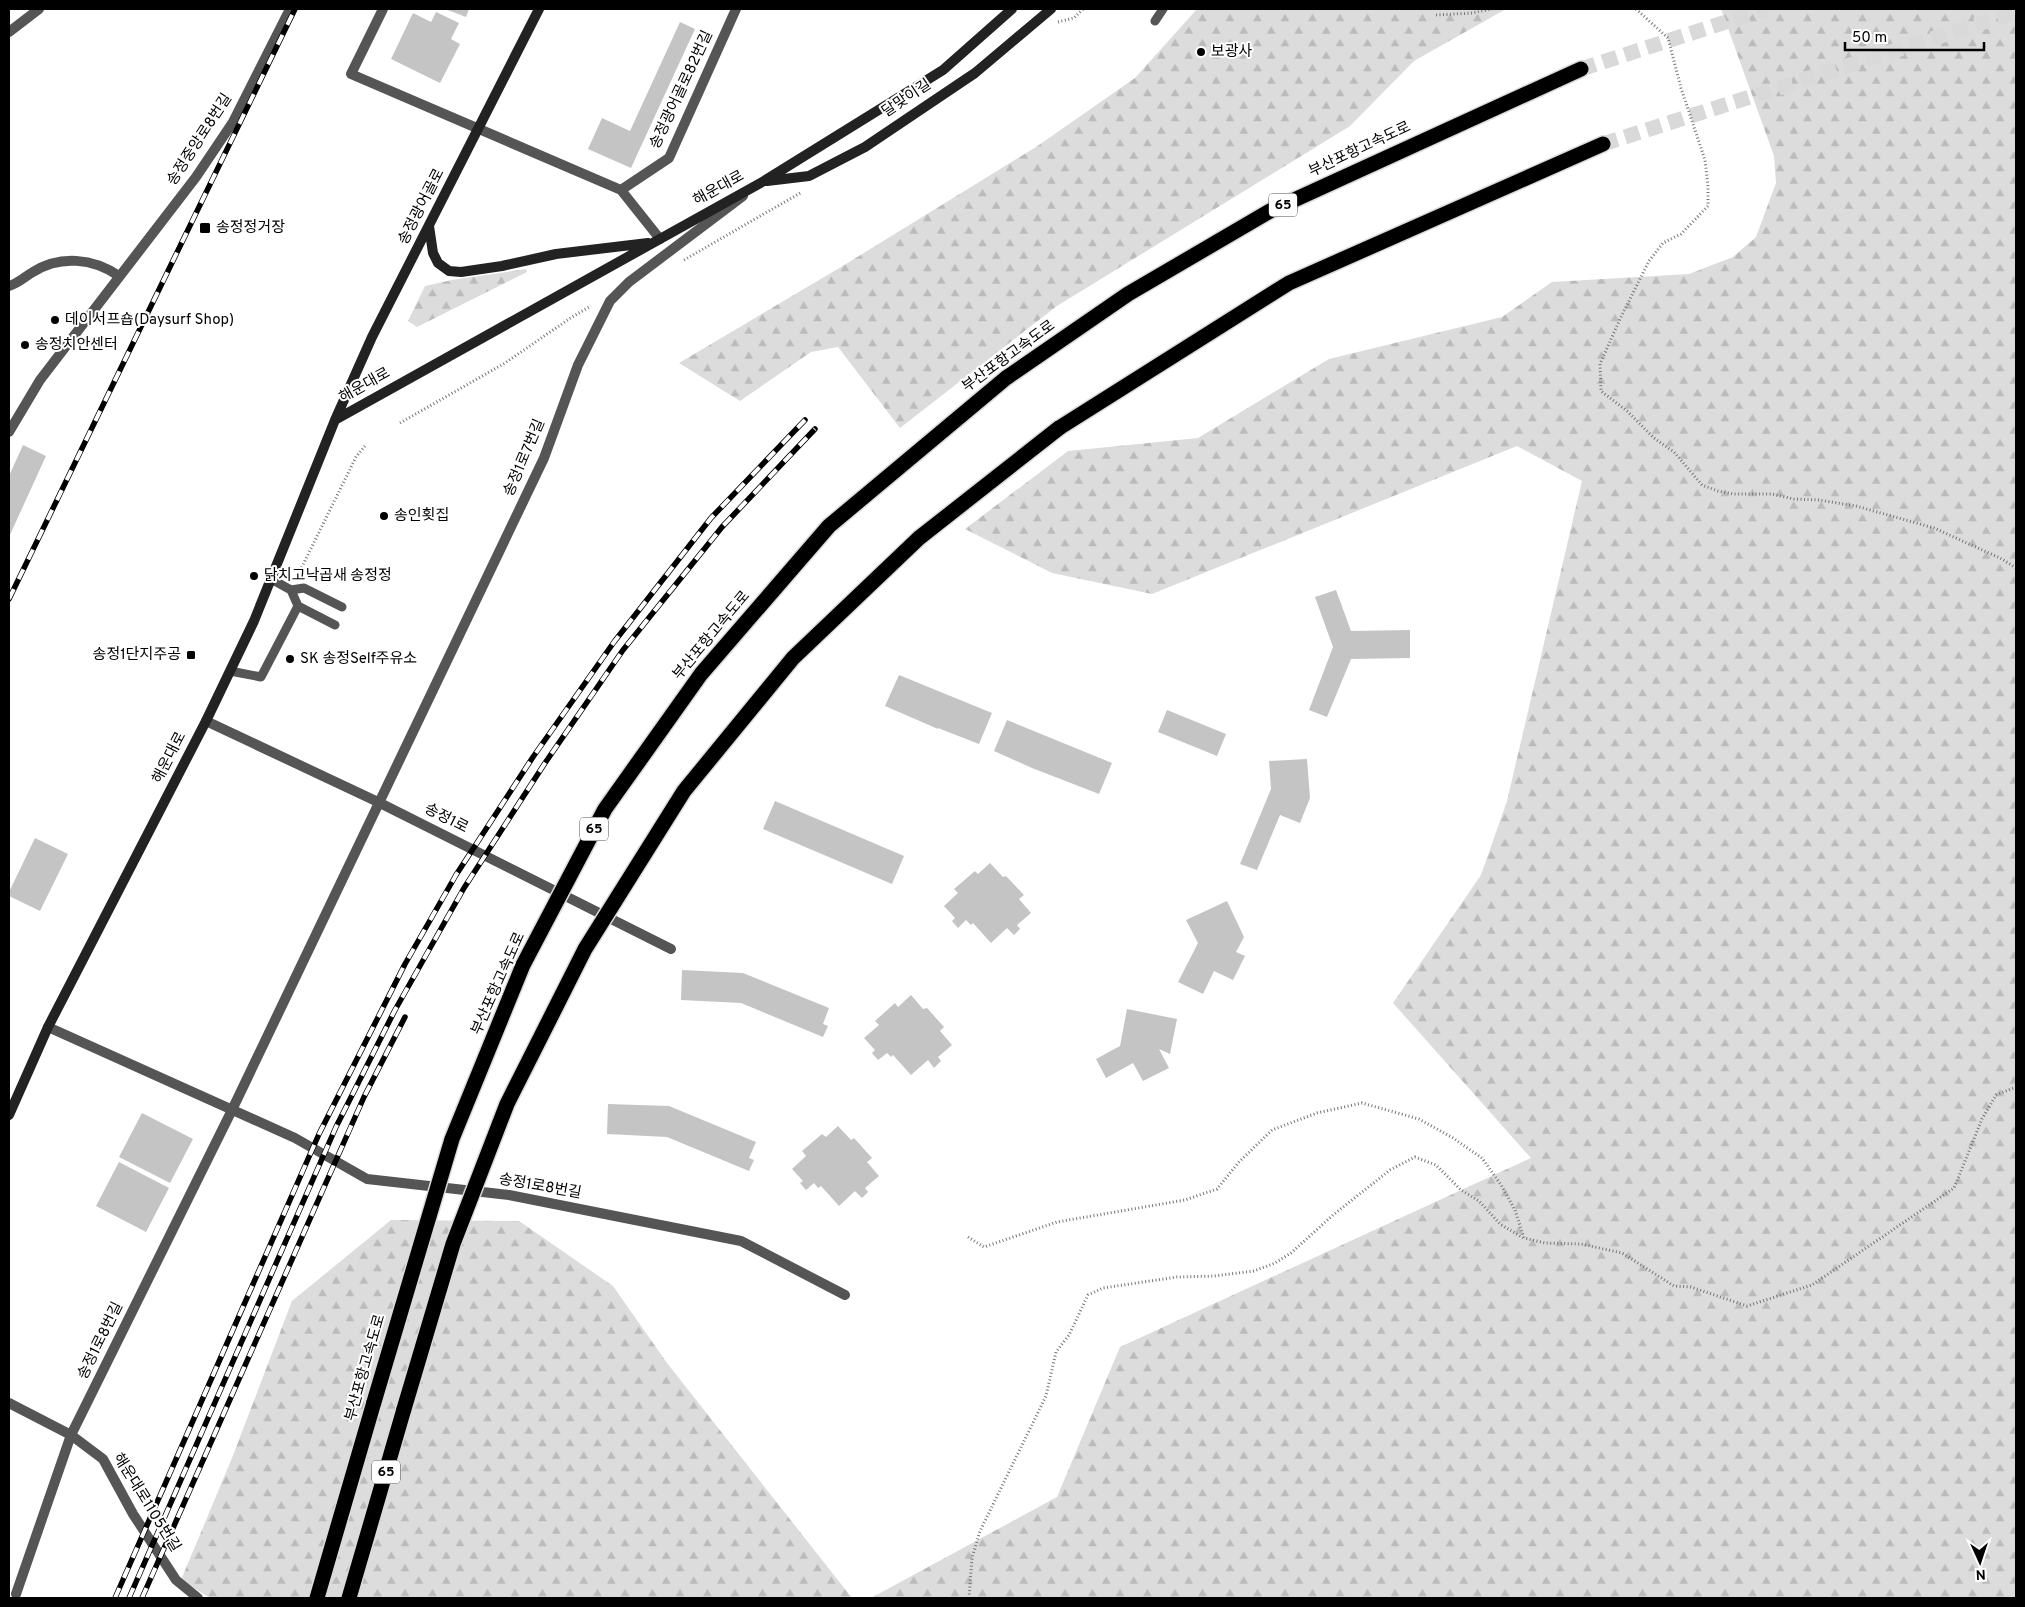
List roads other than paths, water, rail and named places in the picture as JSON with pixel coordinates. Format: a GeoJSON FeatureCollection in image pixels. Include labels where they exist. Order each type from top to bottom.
{"type":"FeatureCollection","features":[{"type":"Feature","properties":{"kind":"highway","name":"부산포항고속도로"},"geometry":{"type":"LineString","coordinates":[[317,1598],[452,1139],[523,965],[605,809],[701,674],[829,526],[1006,378],[1128,294],[1270,211],[1581,69]]}},
{"type":"Feature","properties":{"kind":"highway","name":"65"},"geometry":{"type":"LineString","coordinates":[[349,1598],[453,1244],[507,1104],[585,949],[684,790],[793,658],[919,538],[1059,428],[1289,283],[1603,144]]}},
{"type":"Feature","properties":{"kind":"main road","name":"송정광어골로"},"geometry":{"type":"LineString","coordinates":[[335,420],[372,337],[539,9]]}},
{"type":"Feature","properties":{"kind":"main road","name":"해운대로"},"geometry":{"type":"LineString","coordinates":[[9,1115],[48,1027],[206,721],[254,621],[335,420],[764,181],[943,70],[1012,9]]}},
{"type":"Feature","properties":{"kind":"main road","name":"달맞이길"},"geometry":{"type":"LineString","coordinates":[[764,181],[809,176],[864,147],[975,73],[1051,9]]}},
{"type":"Feature","properties":{"kind":"main road"},"geometry":{"type":"LineString","coordinates":[[429,226],[433,253],[438,263],[449,271],[461,272],[502,266],[556,254],[657,241]]}},
{"type":"Feature","properties":{"kind":"street"},"geometry":{"type":"LineString","coordinates":[[9,32],[39,9]]}},
{"type":"Feature","properties":{"kind":"street","name":"송정중앙로8번길"},"geometry":{"type":"LineString","coordinates":[[9,432],[40,380],[118,276],[196,177],[233,122],[290,9]]}},
{"type":"Feature","properties":{"kind":"street"},"geometry":{"type":"LineString","coordinates":[[383,9],[351,74],[621,190],[657,241]]}},
{"type":"Feature","properties":{"kind":"street","name":"송정광어골로82번길"},"geometry":{"type":"LineString","coordinates":[[621,190],[669,158],[736,9]]}},
{"type":"Feature","properties":{"kind":"street","name":"송정1로7번길"},"geometry":{"type":"LineString","coordinates":[[378,802],[544,458],[578,365],[610,302],[629,282],[764,181]]}},
{"type":"Feature","properties":{"kind":"street"},"geometry":{"type":"LineString","coordinates":[[9,286],[17,284],[34,271],[62,260],[91,262],[109,269],[118,276]]}},
{"type":"Feature","properties":{"kind":"street","name":"송정1로"},"geometry":{"type":"LineString","coordinates":[[206,721],[378,802],[671,949]]}},
{"type":"Feature","properties":{"kind":"street","name":"송정1로8번길"},"geometry":{"type":"LineString","coordinates":[[16,1594],[71,1435],[232,1110],[378,802]]}},
{"type":"Feature","properties":{"kind":"street"},"geometry":{"type":"LineString","coordinates":[[48,1027],[232,1110]]}},
{"type":"Feature","properties":{"kind":"street","name":"송정1로8번길"},"geometry":{"type":"LineString","coordinates":[[232,1110],[295,1138],[367,1179],[509,1195],[741,1241],[845,1295]]}},
{"type":"Feature","properties":{"kind":"street","name":"해운대로1105번길"},"geometry":{"type":"LineString","coordinates":[[9,1403],[71,1435],[103,1459],[133,1514],[176,1580],[198,1598]]}},
{"type":"Feature","properties":{"kind":"lane"},"geometry":{"type":"LineString","coordinates":[[1155,21],[1163,9]]}},
{"type":"Feature","properties":{"kind":"lane"},"geometry":{"type":"LineString","coordinates":[[271,579],[291,590],[304,588],[342,607]]}},
{"type":"Feature","properties":{"kind":"lane"},"geometry":{"type":"LineString","coordinates":[[291,590],[298,606],[335,625]]}},
{"type":"Feature","properties":{"kind":"lane"},"geometry":{"type":"LineString","coordinates":[[230,671],[261,677],[298,606]]}},
{"type":"Feature","properties":{"kind":"tunnel"},"geometry":{"type":"LineString","coordinates":[[1581,69],[1766,9]]}},
{"type":"Feature","properties":{"kind":"tunnel"},"geometry":{"type":"LineString","coordinates":[[1603,144],[2016,12]]}},
{"type":"Feature","properties":{"kind":"railway"},"geometry":{"type":"LineString","coordinates":[[9,599],[295,9]]}},
{"type":"Feature","properties":{"kind":"railway"},"geometry":{"type":"LineString","coordinates":[[115,1598],[319,1134],[405,964],[456,875],[533,757],[614,642],[711,518],[805,420]]}},
{"type":"Feature","properties":{"kind":"railway"},"geometry":{"type":"LineString","coordinates":[[129,1598],[336,1127],[395,1010],[464,888],[545,763],[623,650],[722,527],[815,429]]}},
{"type":"Feature","properties":{"kind":"railway"},"geometry":{"type":"LineString","coordinates":[[142,1598],[364,1097],[405,1017]]}},
{"type":"Feature","properties":{"kind":"place","name":"보광사"},"geometry":{"type":"Point","coordinates":[1201,52]}},
{"type":"Feature","properties":{"kind":"place","name":"송정정거장"},"geometry":{"type":"Point","coordinates":[205,228]}},
{"type":"Feature","properties":{"kind":"place","name":"데이서프숍(Daysurf Shop)"},"geometry":{"type":"Point","coordinates":[55,320]}},
{"type":"Feature","properties":{"kind":"place","name":"송정치안센터"},"geometry":{"type":"Point","coordinates":[25,345]}},
{"type":"Feature","properties":{"kind":"place","name":"송인횟집"},"geometry":{"type":"Point","coordinates":[384,516]}},
{"type":"Feature","properties":{"kind":"place","name":"닭치고낙곱새 송정정"},"geometry":{"type":"Point","coordinates":[254,576]}},
{"type":"Feature","properties":{"kind":"place","name":"송정1단지주공"},"geometry":{"type":"Point","coordinates":[191,655]}},
{"type":"Feature","properties":{"kind":"place","name":"SK 송정Self주유소"},"geometry":{"type":"Point","coordinates":[290,659]}}]}
